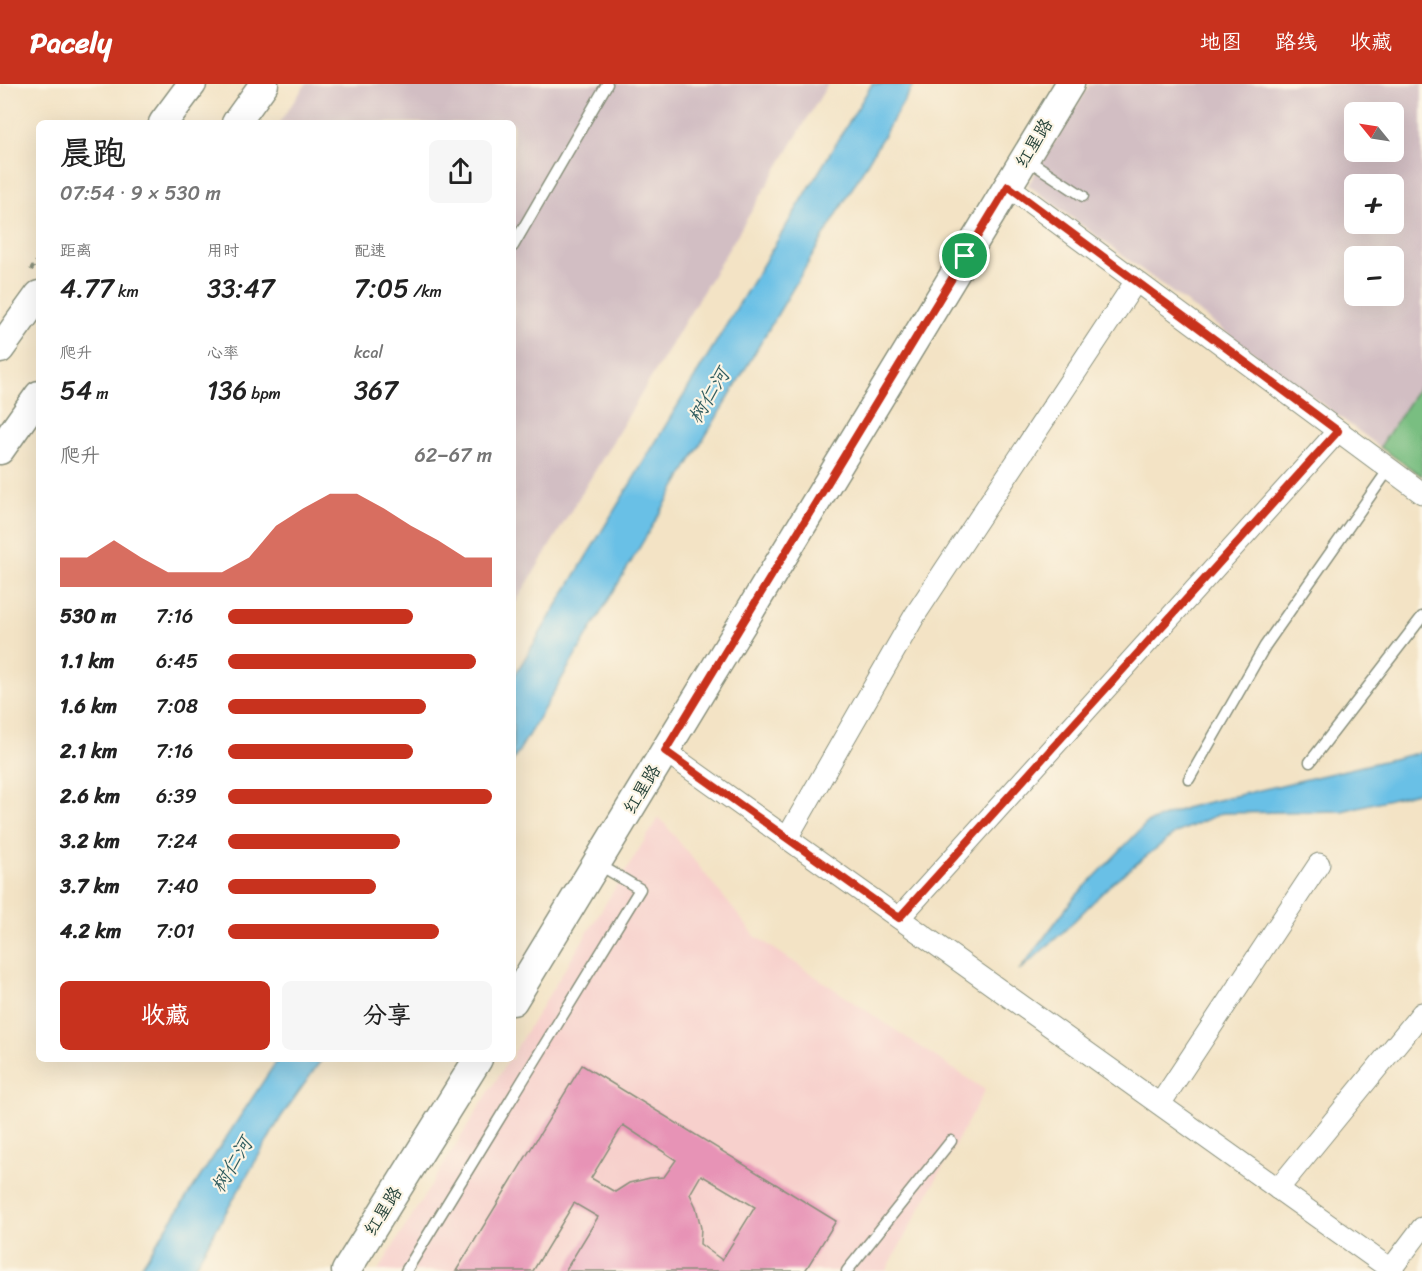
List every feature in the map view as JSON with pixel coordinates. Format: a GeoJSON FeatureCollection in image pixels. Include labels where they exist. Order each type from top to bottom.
{"type":"FeatureCollection","features":[{"type":"Feature","properties":{"kind":"street"},"geometry":{"type":"LineString","coordinates":[[166,120],[192,84]]}},
{"type":"Feature","properties":{"kind":"street"},"geometry":{"type":"LineString","coordinates":[[238,120],[264,84]]}},
{"type":"Feature","properties":{"kind":"street","name":"红星路"},"geometry":{"type":"LineString","coordinates":[[516,996],[1070,84]]}},
{"type":"Feature","properties":{"kind":"street"},"geometry":{"type":"LineString","coordinates":[[1008,186],[1422,493]]}},
{"type":"Feature","properties":{"kind":"street"},"geometry":{"type":"LineString","coordinates":[[787,838],[915,615],[1136,281]]}},
{"type":"Feature","properties":{"kind":"street"},"geometry":{"type":"LineString","coordinates":[[0,350],[36,299]]}},
{"type":"Feature","properties":{"kind":"street"},"geometry":{"type":"LineString","coordinates":[[0,450],[36,399]]}},
{"type":"Feature","properties":{"kind":"street"},"geometry":{"type":"LineString","coordinates":[[899,918],[1338,431]]}},
{"type":"Feature","properties":{"kind":"street"},"geometry":{"type":"LineString","coordinates":[[665,751],[1392,1270],[1422,1228]]}},
{"type":"Feature","properties":{"kind":"street"},"geometry":{"type":"LineString","coordinates":[[1160,1104],[1319,864]]}},
{"type":"Feature","properties":{"kind":"street"},"geometry":{"type":"LineString","coordinates":[[1278,1189],[1422,1013]]}},
{"type":"Feature","properties":{"kind":"street","name":"红星路"},"geometry":{"type":"LineString","coordinates":[[353,1268],[476,1062]]}},
{"type":"Feature","properties":{"kind":"lane"},"geometry":{"type":"LineString","coordinates":[[516,241],[607,84]]}},
{"type":"Feature","properties":{"kind":"lane"},"geometry":{"type":"LineString","coordinates":[[1025,158],[1083,196]]}},
{"type":"Feature","properties":{"kind":"lane"},"geometry":{"type":"LineString","coordinates":[[1189,779],[1265,646],[1389,469]]}},
{"type":"Feature","properties":{"kind":"lane"},"geometry":{"type":"LineString","coordinates":[[1310,762],[1422,617]]}},
{"type":"Feature","properties":{"kind":"lane"},"geometry":{"type":"LineString","coordinates":[[406,1271],[640,889],[597,864]]}},
{"type":"Feature","properties":{"kind":"lane"},"geometry":{"type":"LineString","coordinates":[[847,1271],[951,1141]]}},
{"type":"Feature","properties":{"kind":"shaded area"},"geometry":{"type":"Polygon","coordinates":[[[306,84],[828,84],[516,602],[516,120],[281,120],[306,84]]]}},
{"type":"Feature","properties":{"kind":"shaded area"},"geometry":{"type":"Polygon","coordinates":[[[1090,84],[1422,84],[1422,382],[1380,447],[1028,185],[1090,84]]]}},
{"type":"Feature","properties":{"kind":"shaded area"},"geometry":{"type":"Polygon","coordinates":[[[659,817],[755,936],[985,1090],[886,1271],[378,1271],[507,1062],[516,1062],[516,1048],[659,817]]]}},
{"type":"Feature","properties":{"kind":"green space"},"geometry":{"type":"Polygon","coordinates":[[[1422,382],[1422,476],[1380,447],[1422,382]]]}},
{"type":"Feature","properties":{"kind":"water","name":"树仁河"},"geometry":{"type":"Polygon","coordinates":[[[872,84],[914,84],[516,756],[516,673],[872,84]]]}},
{"type":"Feature","properties":{"kind":"water"},"geometry":{"type":"Polygon","coordinates":[[[1422,752],[1422,791],[1342,811],[1222,813],[1176,833],[1113,882],[1063,932],[1019,971],[1073,899],[1147,823],[1188,807],[1422,752]]]}},
{"type":"Feature","properties":{"kind":"water","name":"树仁河"},"geometry":{"type":"Polygon","coordinates":[[[276,1062],[320,1062],[281,1117],[192,1271],[138,1271],[276,1062]]]}},
{"type":"Feature","properties":{"kind":"building"},"geometry":{"type":"Polygon","coordinates":[[[582,1065],[836,1221],[805,1271],[565,1271],[598,1217],[574,1203],[533,1271],[456,1271],[582,1065]],[[623,1125],[591,1178],[615,1192],[629,1183],[664,1177],[676,1160],[623,1125]],[[701,1175],[690,1194],[701,1228],[700,1244],[722,1260],[755,1207],[701,1175]]]}},
{"type":"Feature","properties":{"kind":"route"},"geometry":{"type":"LineString","coordinates":[[1008,186],[1338,431],[899,918],[665,751],[965,256],[1008,186]]}}]}
